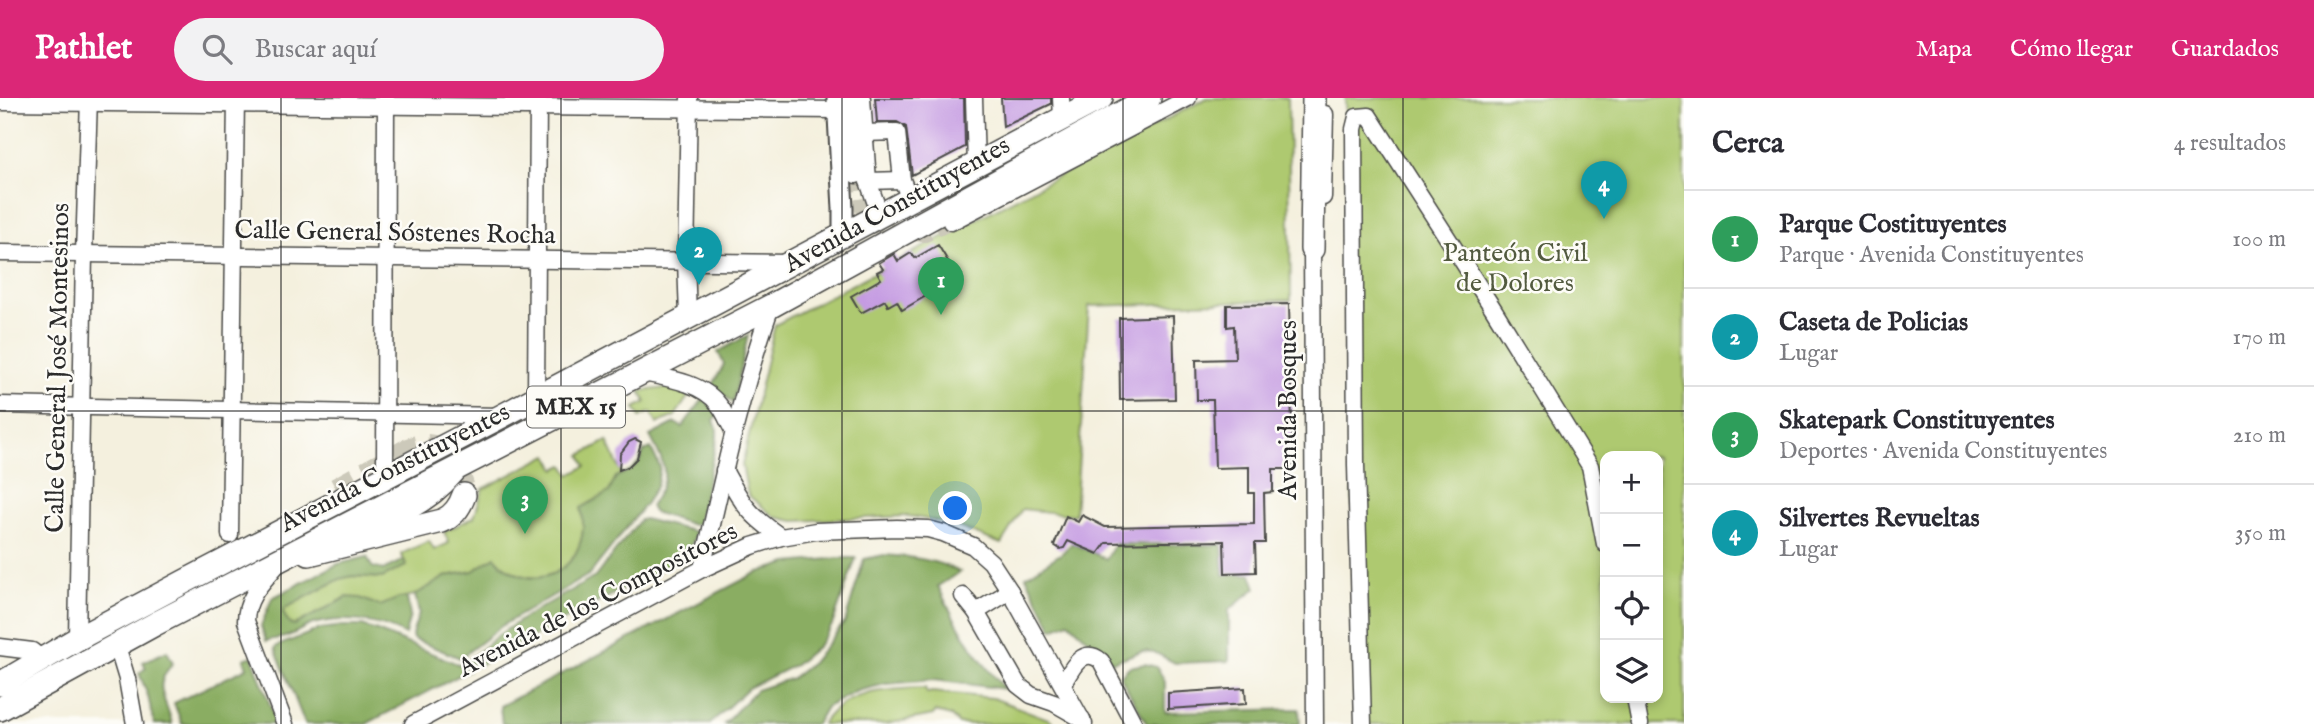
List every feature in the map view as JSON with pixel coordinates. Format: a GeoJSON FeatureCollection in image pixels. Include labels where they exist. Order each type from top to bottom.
{"type":"FeatureCollection","features":[{"type":"Feature","properties":{"kind":"highway","name":"Avenida Constituyentes"},"geometry":{"type":"LineString","coordinates":[[0,684],[184,582],[843,236],[880,215],[906,190],[976,166],[1062,109],[1101,98]]}},
{"type":"Feature","properties":{"kind":"highway","name":"Avenida Constituyentes"},"geometry":{"type":"LineString","coordinates":[[0,709],[329,534],[771,306],[1149,98]]}},
{"type":"Feature","properties":{"kind":"highway"},"geometry":{"type":"LineString","coordinates":[[1312,250],[1314,98]]}},
{"type":"Feature","properties":{"kind":"highway"},"geometry":{"type":"LineString","coordinates":[[184,582],[219,551],[336,489]]}},
{"type":"Feature","properties":{"kind":"highway"},"geometry":{"type":"LineString","coordinates":[[282,559],[442,521],[456,512],[464,495]]}},
{"type":"Feature","properties":{"kind":"main road"},"geometry":{"type":"LineString","coordinates":[[842,102],[843,236]]}},
{"type":"Feature","properties":{"kind":"street"},"geometry":{"type":"LineString","coordinates":[[862,98],[862,178]]}},
{"type":"Feature","properties":{"kind":"street"},"geometry":{"type":"LineString","coordinates":[[974,98],[976,166]]}},
{"type":"Feature","properties":{"kind":"street"},"geometry":{"type":"LineString","coordinates":[[951,222],[1188,98]]}},
{"type":"Feature","properties":{"kind":"street"},"geometry":{"type":"LineString","coordinates":[[1305,98],[1304,192],[1306,222],[1312,250]]}},
{"type":"Feature","properties":{"kind":"street","name":"Avenida Bosques"},"geometry":{"type":"LineString","coordinates":[[1315,724],[1312,250],[1322,220],[1325,98]]}},
{"type":"Feature","properties":{"kind":"street","name":"Calle General José Montesinos"},"geometry":{"type":"LineString","coordinates":[[77,639],[83,254],[89,100]]}},
{"type":"Feature","properties":{"kind":"street"},"geometry":{"type":"LineString","coordinates":[[0,102],[842,102],[862,178],[880,215]]}},
{"type":"Feature","properties":{"kind":"street"},"geometry":{"type":"LineString","coordinates":[[230,535],[236,102]]}},
{"type":"Feature","properties":{"kind":"street"},"geometry":{"type":"LineString","coordinates":[[385,476],[386,102]]}},
{"type":"Feature","properties":{"kind":"street"},"geometry":{"type":"LineString","coordinates":[[536,398],[538,102]]}},
{"type":"Feature","properties":{"kind":"street"},"geometry":{"type":"LineString","coordinates":[[688,317],[686,260],[689,103]]}},
{"type":"Feature","properties":{"kind":"street"},"geometry":{"type":"LineString","coordinates":[[1363,724],[1356,465],[1354,129],[1357,117],[1369,116],[1494,310],[1590,466],[1600,518]]}},
{"type":"Feature","properties":{"kind":"street"},"geometry":{"type":"LineString","coordinates":[[862,178],[906,190],[897,132],[864,133]]}},
{"type":"Feature","properties":{"kind":"street","name":"Calle General Sóstenes Rocha"},"geometry":{"type":"LineString","coordinates":[[0,253],[790,263]]}},
{"type":"Feature","properties":{"kind":"street"},"geometry":{"type":"LineString","coordinates":[[702,569],[733,430],[771,306]]}},
{"type":"Feature","properties":{"kind":"street"},"geometry":{"type":"LineString","coordinates":[[643,373],[667,378],[703,391],[718,404],[733,430]]}},
{"type":"Feature","properties":{"kind":"street"},"geometry":{"type":"LineString","coordinates":[[0,405],[502,416]]}},
{"type":"Feature","properties":{"kind":"street"},"geometry":{"type":"LineString","coordinates":[[724,470],[744,506],[755,519],[781,537]]}},
{"type":"Feature","properties":{"kind":"street","name":"Avenida de los Compositores"},"geometry":{"type":"LineString","coordinates":[[414,724],[702,569],[752,546],[781,537],[816,531],[928,529],[973,547],[991,562],[1083,722]]}},
{"type":"Feature","properties":{"kind":"street"},"geometry":{"type":"LineString","coordinates":[[282,559],[256,590],[248,604],[246,621],[285,724]]}},
{"type":"Feature","properties":{"kind":"street"},"geometry":{"type":"LineString","coordinates":[[976,612],[1010,591]]}},
{"type":"Feature","properties":{"kind":"street"},"geometry":{"type":"LineString","coordinates":[[963,596],[976,612],[1018,685],[1031,695],[1054,704],[1083,722]]}},
{"type":"Feature","properties":{"kind":"street"},"geometry":{"type":"LineString","coordinates":[[117,646],[127,679],[135,724]]}},
{"type":"Feature","properties":{"kind":"street"},"geometry":{"type":"LineString","coordinates":[[0,647],[32,652],[42,660]]}},
{"type":"Feature","properties":{"kind":"street"},"geometry":{"type":"LineString","coordinates":[[1063,684],[1078,659],[1088,655],[1097,657],[1134,724]]}},
{"type":"Feature","properties":{"kind":"street"},"geometry":{"type":"LineString","coordinates":[[1636,703],[1640,724]]}},
{"type":"Feature","properties":{"kind":"green space"},"geometry":{"type":"Polygon","coordinates":[[[1207,98],[1288,98],[1291,300],[1089,306],[1075,515],[1022,509],[1001,544],[951,524],[909,516],[794,521],[775,517],[748,495],[742,465],[775,325],[1207,98]]]}},
{"type":"Feature","properties":{"kind":"green space","name":"Panteón Civil de Dolores"},"geometry":{"type":"Polygon","coordinates":[[[1345,98],[1684,98],[1684,724],[1357,724],[1345,98]]]}},
{"type":"Feature","properties":{"kind":"green space"},"geometry":{"type":"Polygon","coordinates":[[[748,335],[733,403],[713,385],[724,364],[718,352],[748,335]]]}},
{"type":"Feature","properties":{"kind":"green space"},"geometry":{"type":"Polygon","coordinates":[[[666,388],[690,394],[675,416],[657,424],[651,412],[640,417],[635,408],[646,402],[640,391],[666,388]]]}},
{"type":"Feature","properties":{"kind":"green space"},"geometry":{"type":"Polygon","coordinates":[[[704,398],[720,413],[714,420],[717,438],[698,523],[693,525],[653,512],[650,506],[662,487],[664,471],[650,436],[675,423],[682,427],[704,398]]]}},
{"type":"Feature","properties":{"kind":"green space"},"geometry":{"type":"Polygon","coordinates":[[[607,441],[622,474],[616,477],[609,492],[583,517],[582,536],[576,552],[567,564],[554,573],[540,577],[525,576],[509,570],[495,557],[473,571],[447,576],[415,595],[399,598],[387,605],[380,606],[347,597],[295,625],[290,625],[283,613],[284,609],[340,578],[382,578],[406,564],[401,554],[429,541],[434,550],[449,543],[444,532],[474,517],[483,489],[548,455],[556,469],[564,465],[570,475],[586,466],[581,455],[607,441]]]}},
{"type":"Feature","properties":{"kind":"green space"},"geometry":{"type":"Polygon","coordinates":[[[651,448],[660,467],[657,485],[590,574],[503,625],[460,658],[413,639],[419,613],[415,595],[447,576],[473,571],[495,557],[510,570],[526,577],[543,577],[558,572],[570,561],[579,547],[583,529],[581,508],[609,492],[616,477],[631,470],[644,451],[651,448]]]}},
{"type":"Feature","properties":{"kind":"green space"},"geometry":{"type":"Polygon","coordinates":[[[640,520],[696,532],[688,552],[675,562],[477,666],[467,661],[528,615],[595,577],[640,520]]]}},
{"type":"Feature","properties":{"kind":"green space"},"geometry":{"type":"Polygon","coordinates":[[[1072,543],[1106,559],[1115,544],[1222,545],[1224,575],[1251,574],[1256,588],[1229,610],[1229,661],[1175,663],[1154,652],[1142,651],[1112,662],[1069,622],[1053,629],[1026,576],[1062,553],[1072,543]]]}},
{"type":"Feature","properties":{"kind":"green space"},"geometry":{"type":"Polygon","coordinates":[[[884,555],[932,561],[960,572],[938,586],[967,640],[1005,689],[933,680],[886,684],[857,691],[826,707],[816,724],[724,724],[756,690],[792,678],[812,663],[845,622],[864,559],[884,555]]]}},
{"type":"Feature","properties":{"kind":"green space"},"geometry":{"type":"Polygon","coordinates":[[[367,557],[372,567],[383,570],[404,560],[406,566],[382,578],[353,576],[340,579],[284,609],[283,613],[290,624],[295,625],[347,597],[360,598],[380,606],[399,598],[407,598],[410,615],[405,635],[372,623],[336,620],[313,624],[285,637],[266,641],[261,626],[272,598],[338,564],[367,557]]]}},
{"type":"Feature","properties":{"kind":"green space"},"geometry":{"type":"Polygon","coordinates":[[[856,558],[832,625],[818,646],[795,665],[748,688],[710,724],[502,724],[500,706],[756,573],[788,563],[856,558]]]}},
{"type":"Feature","properties":{"kind":"green space"},"geometry":{"type":"Polygon","coordinates":[[[362,626],[377,631],[463,666],[468,671],[366,724],[305,724],[275,648],[320,629],[362,626]]]}},
{"type":"Feature","properties":{"kind":"green space"},"geometry":{"type":"Polygon","coordinates":[[[167,651],[173,663],[166,671],[161,686],[172,724],[154,724],[148,696],[139,673],[146,668],[143,662],[167,651]]]}},
{"type":"Feature","properties":{"kind":"green space"},"geometry":{"type":"Polygon","coordinates":[[[252,656],[277,724],[182,724],[174,703],[247,668],[244,659],[252,656]]]}},
{"type":"Feature","properties":{"kind":"green space"},"geometry":{"type":"Polygon","coordinates":[[[1145,664],[1157,667],[1165,682],[1165,712],[1299,709],[1300,724],[1147,724],[1120,676],[1129,667],[1145,664]]]}},
{"type":"Feature","properties":{"kind":"green space"},"geometry":{"type":"Polygon","coordinates":[[[925,688],[927,693],[993,698],[1051,720],[1053,724],[959,724],[951,716],[935,712],[933,715],[886,724],[822,724],[842,704],[855,698],[896,689],[925,688]]]}},
{"type":"Feature","properties":{"kind":"building"},"geometry":{"type":"Polygon","coordinates":[[[875,98],[964,98],[965,147],[912,175],[906,127],[897,122],[877,122],[875,98]]]}},
{"type":"Feature","properties":{"kind":"building"},"geometry":{"type":"Polygon","coordinates":[[[1001,98],[1051,98],[1051,104],[1003,127],[1001,98]]]}},
{"type":"Feature","properties":{"kind":"building"},"geometry":{"type":"Polygon","coordinates":[[[938,245],[949,263],[928,275],[931,281],[921,287],[926,296],[902,310],[897,301],[888,306],[885,300],[861,313],[851,296],[881,279],[877,272],[883,269],[879,263],[894,254],[898,261],[911,253],[915,258],[938,245]]]}},
{"type":"Feature","properties":{"kind":"building"},"geometry":{"type":"Polygon","coordinates":[[[1289,304],[1293,469],[1273,469],[1273,492],[1264,493],[1265,543],[1255,543],[1256,572],[1225,573],[1224,541],[1106,543],[1098,554],[1068,541],[1064,548],[1060,549],[1054,545],[1066,516],[1078,522],[1082,515],[1105,527],[1254,524],[1254,493],[1249,493],[1249,467],[1215,468],[1213,400],[1197,400],[1196,360],[1235,359],[1234,326],[1227,327],[1227,305],[1289,304]]]}},
{"type":"Feature","properties":{"kind":"building"},"geometry":{"type":"Polygon","coordinates":[[[1173,316],[1175,399],[1120,400],[1119,318],[1173,316]]]}},
{"type":"Feature","properties":{"kind":"building"},"geometry":{"type":"Polygon","coordinates":[[[635,439],[641,442],[637,458],[628,467],[619,470],[620,454],[629,442],[635,439]]]}},
{"type":"Feature","properties":{"kind":"building"},"geometry":{"type":"Polygon","coordinates":[[[1245,688],[1246,704],[1168,709],[1168,693],[1245,688]]]}},
{"type":"Feature","properties":{"kind":"tunnel"},"geometry":{"type":"LineString","coordinates":[[856,175],[860,202],[866,217],[884,231],[925,234],[951,222]]}},
{"type":"Feature","properties":{"kind":"tunnel"},"geometry":{"type":"LineString","coordinates":[[336,489],[409,449],[425,445],[437,448],[446,456],[460,479],[464,495]]}},
{"type":"Feature","properties":{"kind":"place","name":"Silvertes Revueltas"},"geometry":{"type":"Point","coordinates":[1604,219]}},
{"type":"Feature","properties":{"kind":"place","name":"Caseta de Policias"},"geometry":{"type":"Point","coordinates":[699,285]}},
{"type":"Feature","properties":{"kind":"place","name":"Parque Costituyentes"},"geometry":{"type":"Point","coordinates":[941,315]}},
{"type":"Feature","properties":{"kind":"place","name":"Skatepark Constituyentes"},"geometry":{"type":"Point","coordinates":[525,534]}}]}
